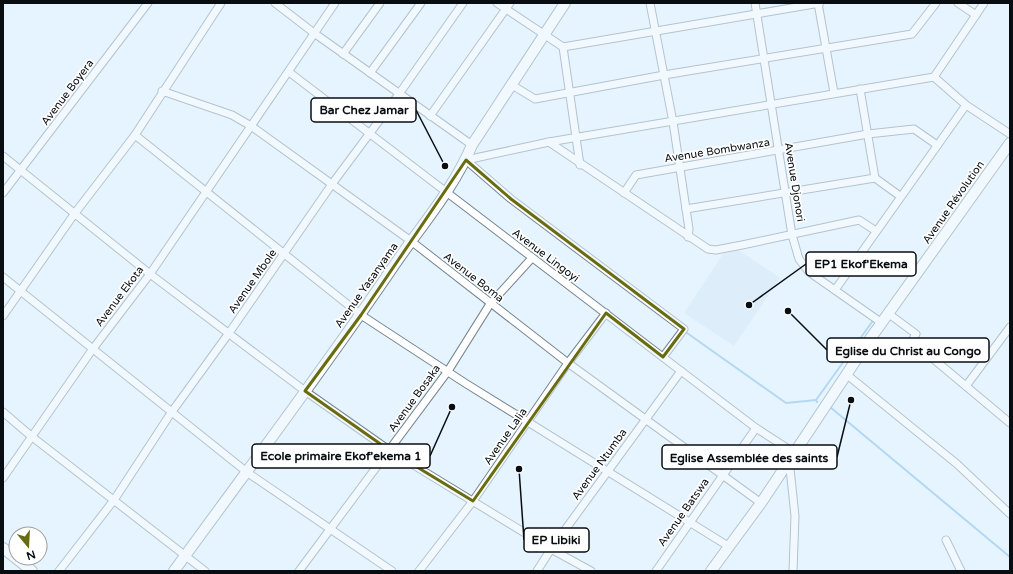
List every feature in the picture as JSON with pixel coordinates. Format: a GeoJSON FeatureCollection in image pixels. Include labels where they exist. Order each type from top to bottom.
{"type":"FeatureCollection","features":[{"type":"Feature","properties":{"kind":"street","name":"Avenue Boyera"},"geometry":{"type":"LineString","coordinates":[[3,193],[148,3]]}},
{"type":"Feature","properties":{"kind":"street"},"geometry":{"type":"LineString","coordinates":[[3,316],[22,291],[75,213],[135,135],[162,91],[221,3]]}},
{"type":"Feature","properties":{"kind":"street"},"geometry":{"type":"LineString","coordinates":[[276,3],[314,33],[472,145]]}},
{"type":"Feature","properties":{"kind":"street","name":"Avenue Ekota"},"geometry":{"type":"LineString","coordinates":[[3,478],[92,350],[150,274],[335,3]]}},
{"type":"Feature","properties":{"kind":"street"},"geometry":{"type":"LineString","coordinates":[[343,54],[380,3]]}},
{"type":"Feature","properties":{"kind":"street"},"geometry":{"type":"LineString","coordinates":[[370,73],[421,3]]}},
{"type":"Feature","properties":{"kind":"street","name":"Avenue Mbole"},"geometry":{"type":"LineString","coordinates":[[59,571],[114,500],[171,413],[229,333],[332,184],[400,94],[463,3]]}},
{"type":"Feature","properties":{"kind":"street"},"geometry":{"type":"LineString","coordinates":[[497,3],[508,6],[543,34],[563,47],[819,3],[834,93]]}},
{"type":"Feature","properties":{"kind":"street","name":"Avenue Yasanyama"},"geometry":{"type":"LineString","coordinates":[[174,571],[248,473],[305,391],[361,315],[446,192],[466,160],[472,145],[512,85],[543,34],[565,3]]}},
{"type":"Feature","properties":{"kind":"street"},"geometry":{"type":"LineString","coordinates":[[650,3],[680,167],[689,229],[688,236]]}},
{"type":"Feature","properties":{"kind":"street","name":"Avenue Djonori"},"geometry":{"type":"LineString","coordinates":[[755,3],[792,235],[799,259],[809,272],[882,323]]}},
{"type":"Feature","properties":{"kind":"street"},"geometry":{"type":"LineString","coordinates":[[512,85],[535,99],[664,75],[912,34],[936,3]]}},
{"type":"Feature","properties":{"kind":"street"},"geometry":{"type":"LineString","coordinates":[[958,3],[976,15]]}},
{"type":"Feature","properties":{"kind":"street"},"geometry":{"type":"LineString","coordinates":[[466,160],[549,142],[772,106],[834,93],[934,78],[984,3]]}},
{"type":"Feature","properties":{"kind":"street"},"geometry":{"type":"LineString","coordinates":[[430,116],[508,6]]}},
{"type":"Feature","properties":{"kind":"street"},"geometry":{"type":"LineString","coordinates":[[563,47],[580,165]]}},
{"type":"Feature","properties":{"kind":"street","name":"Avenue Lingoyi"},"geometry":{"type":"LineString","coordinates":[[289,72],[791,455]]}},
{"type":"Feature","properties":{"kind":"street"},"geometry":{"type":"LineString","coordinates":[[934,78],[966,105],[1010,134]]}},
{"type":"Feature","properties":{"kind":"street"},"geometry":{"type":"LineString","coordinates":[[860,89],[875,178]]}},
{"type":"Feature","properties":{"kind":"street","name":"Avenue Boma"},"geometry":{"type":"LineString","coordinates":[[162,91],[232,115],[251,126],[411,241],[490,304],[568,363],[761,503]]}},
{"type":"Feature","properties":{"kind":"street"},"geometry":{"type":"LineString","coordinates":[[835,290],[900,196],[966,105]]}},
{"type":"Feature","properties":{"kind":"street","name":"Avenue Bombwanza"},"geometry":{"type":"LineString","coordinates":[[624,193],[636,175],[779,151],[868,134],[914,129],[937,145]]}},
{"type":"Feature","properties":{"kind":"street"},"geometry":{"type":"LineString","coordinates":[[135,135],[361,315],[528,422],[728,546]]}},
{"type":"Feature","properties":{"kind":"street"},"geometry":{"type":"LineString","coordinates":[[549,142],[580,165],[702,246],[716,250],[859,220],[876,231]]}},
{"type":"Feature","properties":{"kind":"street","name":"Avenue Révolution"},"geometry":{"type":"LineString","coordinates":[[711,571],[761,503],[791,455],[846,374],[1010,143]]}},
{"type":"Feature","properties":{"kind":"street"},"geometry":{"type":"LineString","coordinates":[[3,156],[150,274],[305,391],[389,450],[551,549],[591,571]]}},
{"type":"Feature","properties":{"kind":"street"},"geometry":{"type":"LineString","coordinates":[[466,160],[511,199],[684,329],[663,357]]}},
{"type":"Feature","properties":{"kind":"street"},"geometry":{"type":"LineString","coordinates":[[686,209],[875,178],[900,196]]}},
{"type":"Feature","properties":{"kind":"street","name":"Avenue Bosaka"},"geometry":{"type":"LineString","coordinates":[[299,571],[448,371],[490,304],[532,258]]}},
{"type":"Feature","properties":{"kind":"street"},"geometry":{"type":"LineString","coordinates":[[3,277],[22,291],[92,350],[131,379],[171,413],[248,473],[392,571]]}},
{"type":"Feature","properties":{"kind":"street","name":"Avenue Lalia"},"geometry":{"type":"LineString","coordinates":[[419,571],[473,501],[568,363],[606,313]]}},
{"type":"Feature","properties":{"kind":"street"},"geometry":{"type":"LineString","coordinates":[[889,314],[916,334],[912,341],[1010,423]]}},
{"type":"Feature","properties":{"kind":"street"},"geometry":{"type":"LineString","coordinates":[[966,386],[1010,327]]}},
{"type":"Feature","properties":{"kind":"street","name":"Avenue Ntumba"},"geometry":{"type":"LineString","coordinates":[[537,571],[551,549],[681,371]]}},
{"type":"Feature","properties":{"kind":"street"},"geometry":{"type":"LineString","coordinates":[[846,374],[957,464],[1010,514]]}},
{"type":"Feature","properties":{"kind":"street"},"geometry":{"type":"LineString","coordinates":[[3,412],[31,436],[205,571]]}},
{"type":"Feature","properties":{"kind":"street","name":"Avenue Batswa"},"geometry":{"type":"LineString","coordinates":[[656,571],[689,521],[756,428]]}},
{"type":"Feature","properties":{"kind":"street"},"geometry":{"type":"LineString","coordinates":[[789,571],[793,567],[795,516],[791,455]]}},
{"type":"Feature","properties":{"kind":"street"},"geometry":{"type":"LineString","coordinates":[[946,540],[961,571]]}},
{"type":"Feature","properties":{"kind":"street"},"geometry":{"type":"LineString","coordinates":[[3,548],[32,571]]}},
{"type":"Feature","properties":{"kind":"highlighted area"},"geometry":{"type":"Polygon","coordinates":[[[466,160],[511,199],[684,329],[663,357],[606,313],[473,501],[389,450],[305,391],[361,315],[466,160]]]}},
{"type":"Feature","properties":{"kind":"shaded area"},"geometry":{"type":"Polygon","coordinates":[[[738,250],[780,278],[734,346],[684,313],[723,254],[738,250]]]}},
{"type":"Feature","properties":{"kind":"waterway"},"geometry":{"type":"LineString","coordinates":[[817,402],[816,400],[872,322]]}},
{"type":"Feature","properties":{"kind":"waterway"},"geometry":{"type":"LineString","coordinates":[[687,333],[786,403],[816,400]]}},
{"type":"Feature","properties":{"kind":"waterway"},"geometry":{"type":"LineString","coordinates":[[830,407],[1010,557]]}},
{"type":"Feature","properties":{"kind":"place","name":"Bar Chez Jamar"},"geometry":{"type":"Point","coordinates":[445,166]}},
{"type":"Feature","properties":{"kind":"place","name":"EP1 Ekof'Ekema"},"geometry":{"type":"Point","coordinates":[749,305]}},
{"type":"Feature","properties":{"kind":"place","name":"Eglise du Christ au Congo"},"geometry":{"type":"Point","coordinates":[788,311]}},
{"type":"Feature","properties":{"kind":"place","name":"Eglise Assemblée des saints"},"geometry":{"type":"Point","coordinates":[851,400]}},
{"type":"Feature","properties":{"kind":"place","name":"Ecole primaire Ekof'ekema 1"},"geometry":{"type":"Point","coordinates":[452,407]}},
{"type":"Feature","properties":{"kind":"place","name":"EP Libiki"},"geometry":{"type":"Point","coordinates":[519,469]}}]}
